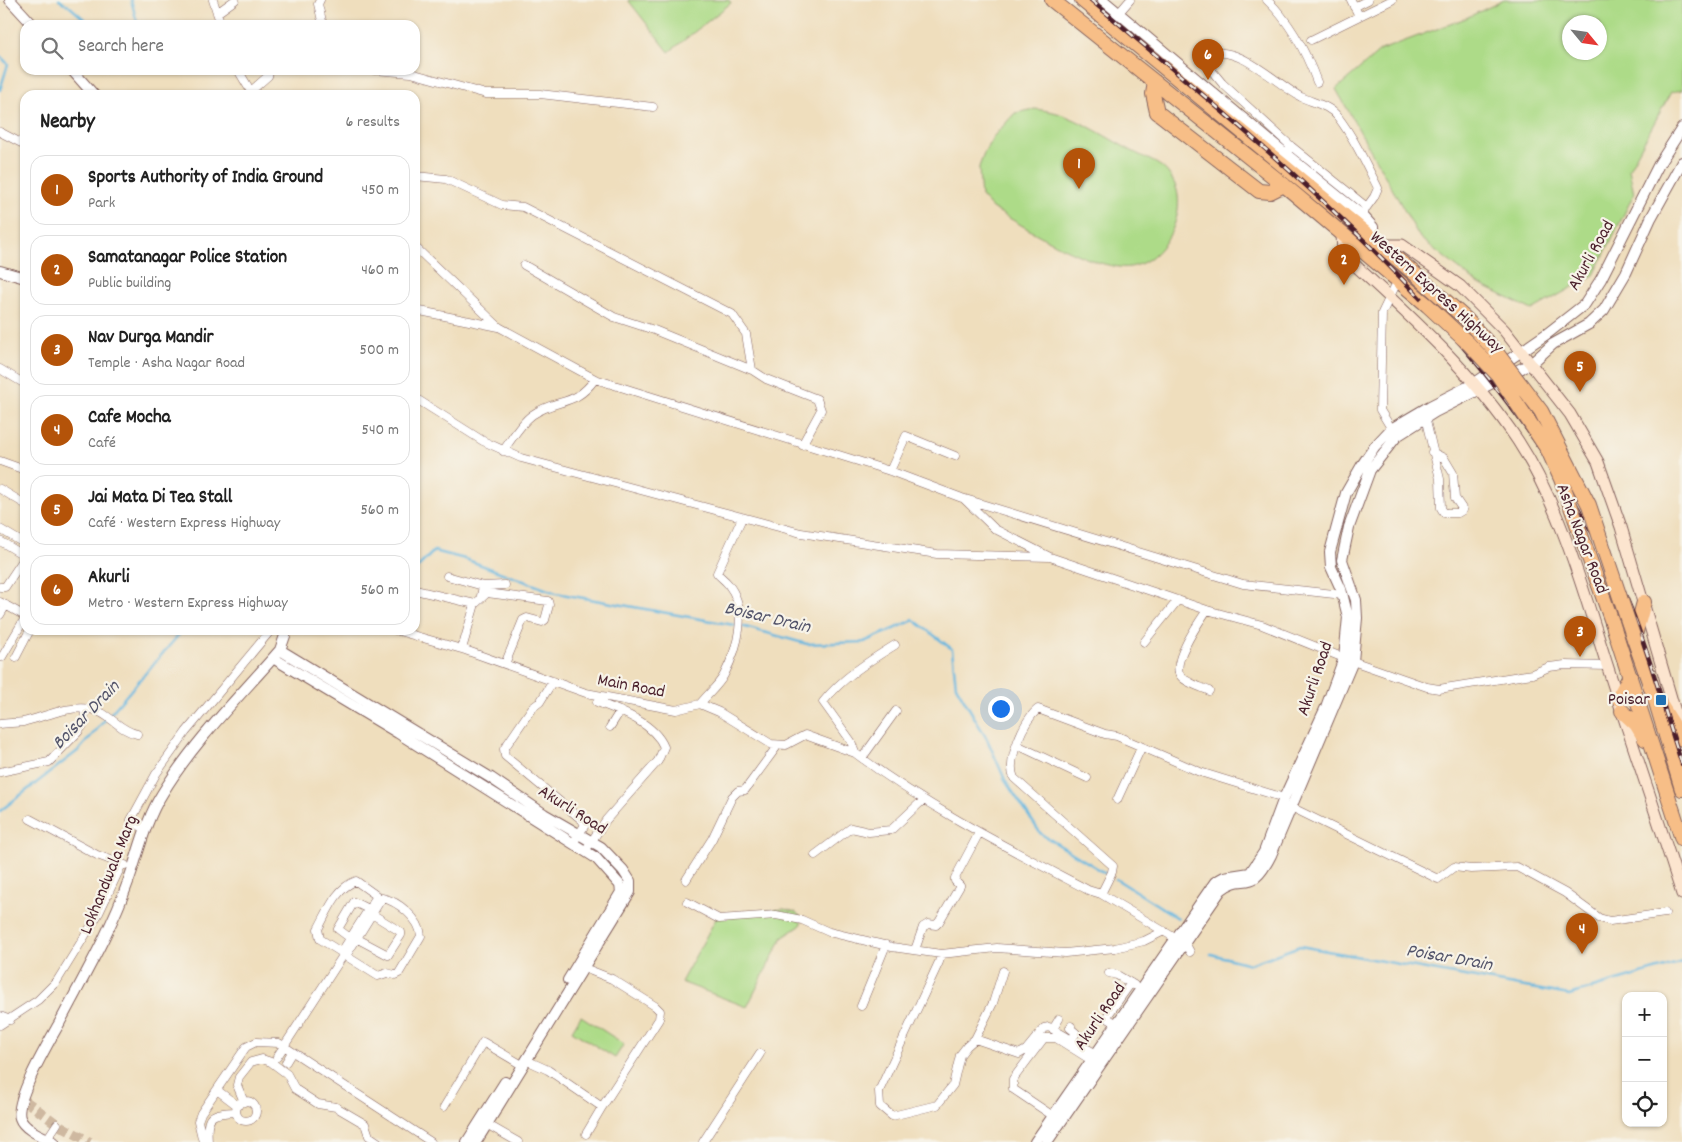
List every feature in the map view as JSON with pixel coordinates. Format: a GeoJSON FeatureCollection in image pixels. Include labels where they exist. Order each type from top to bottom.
{"type":"FeatureCollection","features":[{"type":"Feature","properties":{"kind":"highway","name":"Western Express Highway"},"geometry":{"type":"LineString","coordinates":[[1052,0],[1284,185],[1398,280],[1469,344],[1498,375],[1548,450],[1561,479],[1630,676],[1682,840]]}},
{"type":"Feature","properties":{"kind":"highway","name":"Western Express Highway"},"geometry":{"type":"LineString","coordinates":[[1083,0],[1114,18],[1362,216],[1378,242],[1466,319],[1496,352],[1541,411],[1589,505],[1655,699],[1680,785]]}},
{"type":"Feature","properties":{"kind":"highway"},"geometry":{"type":"LineString","coordinates":[[1155,82],[1152,94],[1157,112],[1259,191],[1270,192],[1284,185]]}},
{"type":"Feature","properties":{"kind":"highway"},"geometry":{"type":"LineString","coordinates":[[1215,157],[1229,141]]}},
{"type":"Feature","properties":{"kind":"highway"},"geometry":{"type":"LineString","coordinates":[[1634,639],[1644,602]]}},
{"type":"Feature","properties":{"kind":"highway"},"geometry":{"type":"LineString","coordinates":[[1630,676],[1620,704],[1636,724],[1655,754]]}},
{"type":"Feature","properties":{"kind":"highway"},"geometry":{"type":"LineString","coordinates":[[1655,699],[1682,737]]}},
{"type":"Feature","properties":{"kind":"main road","name":"Asha Nagar Road"},"geometry":{"type":"LineString","coordinates":[[1342,234],[1344,254],[1390,297],[1478,387],[1518,441],[1537,473],[1575,569],[1682,894]]}},
{"type":"Feature","properties":{"kind":"main road"},"geometry":{"type":"LineString","coordinates":[[1378,242],[1402,245],[1453,281],[1488,313],[1521,350],[1570,414],[1598,462],[1644,602],[1682,737]]}},
{"type":"Feature","properties":{"kind":"street"},"geometry":{"type":"LineString","coordinates":[[10,0],[28,20]]}},
{"type":"Feature","properties":{"kind":"street"},"geometry":{"type":"LineString","coordinates":[[213,0],[219,20]]}},
{"type":"Feature","properties":{"kind":"street"},"geometry":{"type":"LineString","coordinates":[[217,13],[235,0]]}},
{"type":"Feature","properties":{"kind":"street"},"geometry":{"type":"LineString","coordinates":[[320,0],[318,4],[321,20]]}},
{"type":"Feature","properties":{"kind":"street"},"geometry":{"type":"LineString","coordinates":[[1103,0],[1114,18],[1257,132],[1289,149]]}},
{"type":"Feature","properties":{"kind":"street"},"geometry":{"type":"LineString","coordinates":[[1114,18],[1130,0]]}},
{"type":"Feature","properties":{"kind":"street"},"geometry":{"type":"LineString","coordinates":[[1267,0],[1282,17],[1304,52],[1317,82]]}},
{"type":"Feature","properties":{"kind":"street"},"geometry":{"type":"LineString","coordinates":[[1359,16],[1353,4],[1368,0]]}},
{"type":"Feature","properties":{"kind":"street"},"geometry":{"type":"LineString","coordinates":[[1311,40],[1392,0]]}},
{"type":"Feature","properties":{"kind":"street"},"geometry":{"type":"LineString","coordinates":[[1217,51],[1226,52],[1252,64],[1300,96],[1328,108],[1337,116],[1361,154],[1378,188],[1362,216],[1289,149],[1212,71],[1210,54],[1217,51]]}},
{"type":"Feature","properties":{"kind":"street"},"geometry":{"type":"LineString","coordinates":[[76,75],[90,90]]}},
{"type":"Feature","properties":{"kind":"street"},"geometry":{"type":"LineString","coordinates":[[241,75],[250,90]]}},
{"type":"Feature","properties":{"kind":"street"},"geometry":{"type":"LineString","coordinates":[[255,90],[268,75]]}},
{"type":"Feature","properties":{"kind":"street"},"geometry":{"type":"LineString","coordinates":[[418,75],[486,94],[540,94],[653,107]]}},
{"type":"Feature","properties":{"kind":"street","name":"Akurli Road"},"geometry":{"type":"LineString","coordinates":[[1097,1057],[1185,949],[1221,890],[1227,885],[1250,882],[1262,872],[1292,807],[1348,660],[1357,618],[1356,600],[1342,560],[1349,527],[1370,470],[1394,432],[1425,418],[1478,387],[1521,350],[1548,333],[1585,304],[1601,280],[1659,164],[1682,128]]}},
{"type":"Feature","properties":{"kind":"street"},"geometry":{"type":"LineString","coordinates":[[0,132],[20,142]]}},
{"type":"Feature","properties":{"kind":"street","name":"Akurli Road"},"geometry":{"type":"LineString","coordinates":[[1046,1142],[1057,1118],[1097,1057],[1138,985],[1215,882],[1224,877],[1247,875],[1255,869],[1284,798],[1348,660],[1348,617],[1343,595],[1331,567],[1330,552],[1336,524],[1346,493],[1362,465],[1375,446],[1430,406],[1532,363],[1553,344],[1589,324],[1604,310],[1626,273],[1651,218],[1682,162]]}},
{"type":"Feature","properties":{"kind":"street"},"geometry":{"type":"LineString","coordinates":[[420,176],[446,179],[502,205],[523,207],[732,314],[746,334],[752,370]]}},
{"type":"Feature","properties":{"kind":"street"},"geometry":{"type":"LineString","coordinates":[[420,252],[499,327],[595,379],[890,471],[962,498],[1243,584],[1343,595]]}},
{"type":"Feature","properties":{"kind":"street"},"geometry":{"type":"LineString","coordinates":[[524,264],[614,317],[654,330],[817,399],[822,410],[802,445]]}},
{"type":"Feature","properties":{"kind":"street"},"geometry":{"type":"LineString","coordinates":[[0,271],[20,277]]}},
{"type":"Feature","properties":{"kind":"street"},"geometry":{"type":"LineString","coordinates":[[1394,432],[1380,410],[1382,313],[1398,280]]}},
{"type":"Feature","properties":{"kind":"street"},"geometry":{"type":"LineString","coordinates":[[420,311],[499,327]]}},
{"type":"Feature","properties":{"kind":"street"},"geometry":{"type":"LineString","coordinates":[[0,370],[20,381]]}},
{"type":"Feature","properties":{"kind":"street"},"geometry":{"type":"LineString","coordinates":[[502,451],[531,415],[554,404],[574,399],[586,392],[595,379]]}},
{"type":"Feature","properties":{"kind":"street"},"geometry":{"type":"LineString","coordinates":[[420,401],[483,441],[521,458],[801,533],[937,554],[1050,557]]}},
{"type":"Feature","properties":{"kind":"street"},"geometry":{"type":"LineString","coordinates":[[1425,418],[1432,452],[1440,479],[1441,508],[1444,513],[1458,513],[1463,510],[1455,498],[1453,473],[1444,458],[1432,452]]}},
{"type":"Feature","properties":{"kind":"street"},"geometry":{"type":"LineString","coordinates":[[890,471],[906,436],[955,456]]}},
{"type":"Feature","properties":{"kind":"street"},"geometry":{"type":"LineString","coordinates":[[0,461],[20,468]]}},
{"type":"Feature","properties":{"kind":"street"},"geometry":{"type":"LineString","coordinates":[[0,489],[20,501]]}},
{"type":"Feature","properties":{"kind":"street"},"geometry":{"type":"LineString","coordinates":[[962,498],[995,529],[1050,557],[1207,610],[1262,625],[1348,660],[1414,683],[1439,689],[1532,674],[1549,667],[1565,665],[1608,666]]}},
{"type":"Feature","properties":{"kind":"street"},"geometry":{"type":"LineString","coordinates":[[742,518],[717,573],[728,584],[737,602],[740,625],[724,676],[700,704],[719,712],[771,744],[786,745],[805,735],[858,756],[923,800],[979,833],[1088,890],[1101,894],[1164,931],[1177,935],[1185,949]]}},
{"type":"Feature","properties":{"kind":"street"},"geometry":{"type":"LineString","coordinates":[[0,529],[20,541]]}},
{"type":"Feature","properties":{"kind":"street"},"geometry":{"type":"LineString","coordinates":[[0,541],[20,553]]}},
{"type":"Feature","properties":{"kind":"street"},"geometry":{"type":"LineString","coordinates":[[0,587],[5,586],[20,564]]}},
{"type":"Feature","properties":{"kind":"street"},"geometry":{"type":"LineString","coordinates":[[447,576],[483,586],[505,585]]}},
{"type":"Feature","properties":{"kind":"street"},"geometry":{"type":"LineString","coordinates":[[462,649],[475,604],[481,596],[483,586]]}},
{"type":"Feature","properties":{"kind":"street"},"geometry":{"type":"LineString","coordinates":[[420,591],[475,604]]}},
{"type":"Feature","properties":{"kind":"street"},"geometry":{"type":"LineString","coordinates":[[481,596],[487,593],[548,601],[549,605],[545,620],[542,622],[527,618],[522,620],[506,664]]}},
{"type":"Feature","properties":{"kind":"street"},"geometry":{"type":"LineString","coordinates":[[1144,642],[1178,600]]}},
{"type":"Feature","properties":{"kind":"street"},"geometry":{"type":"LineString","coordinates":[[0,615],[3,604],[20,614]]}},
{"type":"Feature","properties":{"kind":"street"},"geometry":{"type":"LineString","coordinates":[[1207,610],[1189,639],[1179,666],[1179,673],[1183,678],[1209,691]]}},
{"type":"Feature","properties":{"kind":"street"},"geometry":{"type":"LineString","coordinates":[[0,658],[20,626]]}},
{"type":"Feature","properties":{"kind":"street"},"geometry":{"type":"LineString","coordinates":[[16,657],[27,635]]}},
{"type":"Feature","properties":{"kind":"street"},"geometry":{"type":"LineString","coordinates":[[145,828],[132,823],[131,820],[156,774],[186,732],[268,635]]}},
{"type":"Feature","properties":{"kind":"street","name":"Lokhandwala Marg"},"geometry":{"type":"LineString","coordinates":[[49,1141],[22,1122],[20,1117],[25,1088],[95,956],[128,882],[127,866],[162,794],[177,771],[277,654],[285,635]]}},
{"type":"Feature","properties":{"kind":"street","name":"Main Road"},"geometry":{"type":"LineString","coordinates":[[413,635],[462,649],[586,693],[676,710],[700,704]]}},
{"type":"Feature","properties":{"kind":"street"},"geometry":{"type":"LineString","coordinates":[[858,756],[851,740],[823,702],[833,690],[865,664],[895,645]]}},
{"type":"Feature","properties":{"kind":"street","name":"Akurli Road"},"geometry":{"type":"LineString","coordinates":[[277,654],[488,782],[576,839],[591,842],[601,847],[623,870],[625,883]]}},
{"type":"Feature","properties":{"kind":"street"},"geometry":{"type":"LineString","coordinates":[[553,681],[540,702],[532,708],[504,750],[505,756],[582,820],[585,825],[576,839]]}},
{"type":"Feature","properties":{"kind":"street"},"geometry":{"type":"LineString","coordinates":[[584,851],[606,820],[658,761],[664,747],[660,737],[620,710],[597,702]]}},
{"type":"Feature","properties":{"kind":"street"},"geometry":{"type":"LineString","coordinates":[[0,724],[23,722],[72,709],[88,709],[108,717],[119,727],[137,734]]}},
{"type":"Feature","properties":{"kind":"street"},"geometry":{"type":"LineString","coordinates":[[0,772],[49,762],[79,731],[84,724],[88,709]]}},
{"type":"Feature","properties":{"kind":"street"},"geometry":{"type":"LineString","coordinates":[[1101,894],[1113,866],[1014,778],[1011,770],[1017,745],[1031,715],[1038,709],[1098,732],[1117,736],[1200,772],[1284,798]]}},
{"type":"Feature","properties":{"kind":"street"},"geometry":{"type":"LineString","coordinates":[[610,727],[620,710]]}},
{"type":"Feature","properties":{"kind":"street"},"geometry":{"type":"LineString","coordinates":[[858,756],[896,710]]}},
{"type":"Feature","properties":{"kind":"street"},"geometry":{"type":"LineString","coordinates":[[686,880],[712,839],[732,797],[738,791],[745,790],[778,745]]}},
{"type":"Feature","properties":{"kind":"street"},"geometry":{"type":"LineString","coordinates":[[1017,745],[1087,778]]}},
{"type":"Feature","properties":{"kind":"street"},"geometry":{"type":"LineString","coordinates":[[1117,800],[1141,748]]}},
{"type":"Feature","properties":{"kind":"street"},"geometry":{"type":"LineString","coordinates":[[814,855],[851,828],[869,832],[891,830],[923,800]]}},
{"type":"Feature","properties":{"kind":"street"},"geometry":{"type":"LineString","coordinates":[[1292,807],[1438,879],[1454,867],[1471,869],[1517,867],[1565,893],[1599,918],[1610,921],[1665,913]]}},
{"type":"Feature","properties":{"kind":"street"},"geometry":{"type":"LineString","coordinates":[[0,1025],[38,1000],[57,981],[127,866],[97,855],[30,820]]}},
{"type":"Feature","properties":{"kind":"street"},"geometry":{"type":"LineString","coordinates":[[914,950],[923,927],[928,924],[936,925],[939,922],[960,886],[955,881],[955,878],[979,833]]}},
{"type":"Feature","properties":{"kind":"street","name":"Akurli Road"},"geometry":{"type":"LineString","coordinates":[[576,839],[584,851],[596,858],[625,883]]}},
{"type":"Feature","properties":{"kind":"street"},"geometry":{"type":"LineString","coordinates":[[276,1057],[343,954],[370,911],[377,896],[356,881],[347,884],[338,893],[318,929],[320,939],[343,954],[378,976],[387,972],[398,973],[421,936],[415,919],[385,898],[382,898],[370,911]]}},
{"type":"Feature","properties":{"kind":"street"},"geometry":{"type":"LineString","coordinates":[[476,1142],[484,1123],[564,992],[614,911],[630,892],[625,883]]}},
{"type":"Feature","properties":{"kind":"street"},"geometry":{"type":"LineString","coordinates":[[354,902],[401,932],[388,955],[353,938],[338,929],[354,902]]}},
{"type":"Feature","properties":{"kind":"street"},"geometry":{"type":"LineString","coordinates":[[686,902],[719,919],[776,915],[802,920],[829,932],[886,945],[940,954],[997,948],[1065,953],[1115,948],[1144,941],[1164,931]]}},
{"type":"Feature","properties":{"kind":"street"},"geometry":{"type":"LineString","coordinates":[[861,1006],[886,945]]}},
{"type":"Feature","properties":{"kind":"street"},"geometry":{"type":"LineString","coordinates":[[940,954],[939,962],[880,1091],[880,1106],[892,1116],[937,1105],[953,1085],[960,1055],[966,1046],[975,1039],[994,1003],[1003,971]]}},
{"type":"Feature","properties":{"kind":"street"},"geometry":{"type":"LineString","coordinates":[[580,967],[612,979],[660,1011],[659,1019],[586,1134]]}},
{"type":"Feature","properties":{"kind":"street"},"geometry":{"type":"LineString","coordinates":[[1109,973],[1152,990]]}},
{"type":"Feature","properties":{"kind":"street"},"geometry":{"type":"LineString","coordinates":[[0,1016],[10,1020]]}},
{"type":"Feature","properties":{"kind":"street"},"geometry":{"type":"LineString","coordinates":[[1053,1029],[1059,1019]]}},
{"type":"Feature","properties":{"kind":"street"},"geometry":{"type":"LineString","coordinates":[[1071,1026],[1070,1028],[1076,1033],[1072,1039]]}},
{"type":"Feature","properties":{"kind":"street"},"geometry":{"type":"LineString","coordinates":[[975,1039],[1019,1054],[1026,1050],[1044,1028],[1053,1029],[1072,1039],[1097,1057]]}},
{"type":"Feature","properties":{"kind":"street"},"geometry":{"type":"LineString","coordinates":[[1057,1118],[1013,1089],[1013,1079],[1044,1038],[1049,1036],[1097,1057]]}},
{"type":"Feature","properties":{"kind":"street"},"geometry":{"type":"LineString","coordinates":[[203,1142],[198,1121],[201,1112],[246,1047],[256,1042],[279,1043],[431,1142]]}},
{"type":"Feature","properties":{"kind":"street"},"geometry":{"type":"LineString","coordinates":[[444,1107],[483,1042],[522,1062],[548,1070],[602,1107]]}},
{"type":"Feature","properties":{"kind":"street"},"geometry":{"type":"LineString","coordinates":[[286,1062],[292,1052]]}},
{"type":"Feature","properties":{"kind":"street"},"geometry":{"type":"LineString","coordinates":[[703,1142],[760,1054]]}},
{"type":"Feature","properties":{"kind":"street"},"geometry":{"type":"LineString","coordinates":[[240,1107],[236,1085],[239,1077],[250,1062],[262,1059],[271,1062],[287,1074],[295,1088],[318,1104],[336,1107],[364,1124],[369,1136],[378,1142]]}},
{"type":"Feature","properties":{"kind":"street"},"geometry":{"type":"LineString","coordinates":[[217,1090],[240,1107]]}},
{"type":"Feature","properties":{"kind":"street"},"geometry":{"type":"LineString","coordinates":[[208,1142],[206,1124],[211,1116],[240,1107]]}},
{"type":"Feature","properties":{"kind":"street","name":"Akurli Road"},"geometry":{"type":"LineString","coordinates":[[1035,1142],[1057,1118]]}},
{"type":"Feature","properties":{"kind":"street"},"geometry":{"type":"LineString","coordinates":[[467,1142],[484,1123]]}},
{"type":"Feature","properties":{"kind":"street"},"geometry":{"type":"LineString","coordinates":[[484,1123],[518,1142]]}},
{"type":"Feature","properties":{"kind":"street"},"geometry":{"type":"LineString","coordinates":[[49,1141],[56,1124]]}},
{"type":"Feature","properties":{"kind":"green space"},"geometry":{"type":"Polygon","coordinates":[[[628,0],[729,0],[731,3],[669,52],[628,0]]]}},
{"type":"Feature","properties":{"kind":"green space"},"geometry":{"type":"Polygon","coordinates":[[[1504,0],[1682,0],[1682,90],[1671,92],[1629,169],[1634,194],[1594,275],[1532,310],[1477,283],[1420,238],[1336,89],[1381,50],[1466,18],[1504,0]]]}},
{"type":"Feature","properties":{"kind":"green space"},"geometry":{"type":"Polygon","coordinates":[[[1035,109],[1057,113],[1076,120],[1155,163],[1169,174],[1177,192],[1178,207],[1175,222],[1159,250],[1147,260],[1134,266],[1119,267],[1087,258],[1054,243],[992,208],[981,196],[979,167],[993,137],[1015,113],[1035,109]]]}},
{"type":"Feature","properties":{"kind":"green space"},"geometry":{"type":"Polygon","coordinates":[[[784,909],[796,912],[802,919],[800,926],[782,938],[747,1007],[681,982],[718,915],[784,909]]]}},
{"type":"Feature","properties":{"kind":"green space"},"geometry":{"type":"Polygon","coordinates":[[[581,1016],[624,1044],[615,1058],[572,1031],[581,1016]]]}},
{"type":"Feature","properties":{"kind":"waterway"},"geometry":{"type":"LineString","coordinates":[[59,0],[85,20]]}},
{"type":"Feature","properties":{"kind":"waterway"},"geometry":{"type":"LineString","coordinates":[[131,0],[136,20]]}},
{"type":"Feature","properties":{"kind":"waterway"},"geometry":{"type":"LineString","coordinates":[[0,56],[8,64],[0,90]]}},
{"type":"Feature","properties":{"kind":"waterway","name":"Boisar Drain"},"geometry":{"type":"LineString","coordinates":[[420,565],[434,551],[465,559],[556,593],[745,627],[807,644],[864,642],[914,620],[952,649],[956,686],[987,739],[1006,782],[1041,834],[1105,873]]}},
{"type":"Feature","properties":{"kind":"waterway","name":"Boisar Drain"},"geometry":{"type":"LineString","coordinates":[[0,811],[79,750],[179,635]]}},
{"type":"Feature","properties":{"kind":"waterway","name":"Boisar Drain"},"geometry":{"type":"LineString","coordinates":[[1116,879],[1178,918]]}},
{"type":"Feature","properties":{"kind":"waterway","name":"Poisar Drain"},"geometry":{"type":"LineString","coordinates":[[1211,954],[1250,964],[1300,946],[1569,995],[1682,962]]}},
{"type":"Feature","properties":{"kind":"tunnel"},"geometry":{"type":"LineString","coordinates":[[24,1100],[57,1124],[90,1142]]}},
{"type":"Feature","properties":{"kind":"railway"},"geometry":{"type":"LineString","coordinates":[[1091,0],[1226,115],[1357,233],[1418,296],[1476,362],[1530,433],[1578,508],[1613,570],[1638,628],[1682,764]]}},
{"type":"Feature","properties":{"kind":"place","name":"Akurli"},"geometry":{"type":"Point","coordinates":[1208,80]}},
{"type":"Feature","properties":{"kind":"place","name":"Sports Authority of India Ground"},"geometry":{"type":"Point","coordinates":[1079,189]}},
{"type":"Feature","properties":{"kind":"place","name":"Samatanagar Police Station"},"geometry":{"type":"Point","coordinates":[1344,285]}},
{"type":"Feature","properties":{"kind":"place","name":"Jai Mata Di Tea Stall"},"geometry":{"type":"Point","coordinates":[1580,392]}},
{"type":"Feature","properties":{"kind":"place","name":"Nav Durga Mandir"},"geometry":{"type":"Point","coordinates":[1580,657]}},
{"type":"Feature","properties":{"kind":"place","name":"Poisar"},"geometry":{"type":"Point","coordinates":[1661,700]}},
{"type":"Feature","properties":{"kind":"place","name":"Cafe Mocha"},"geometry":{"type":"Point","coordinates":[1582,954]}}]}
